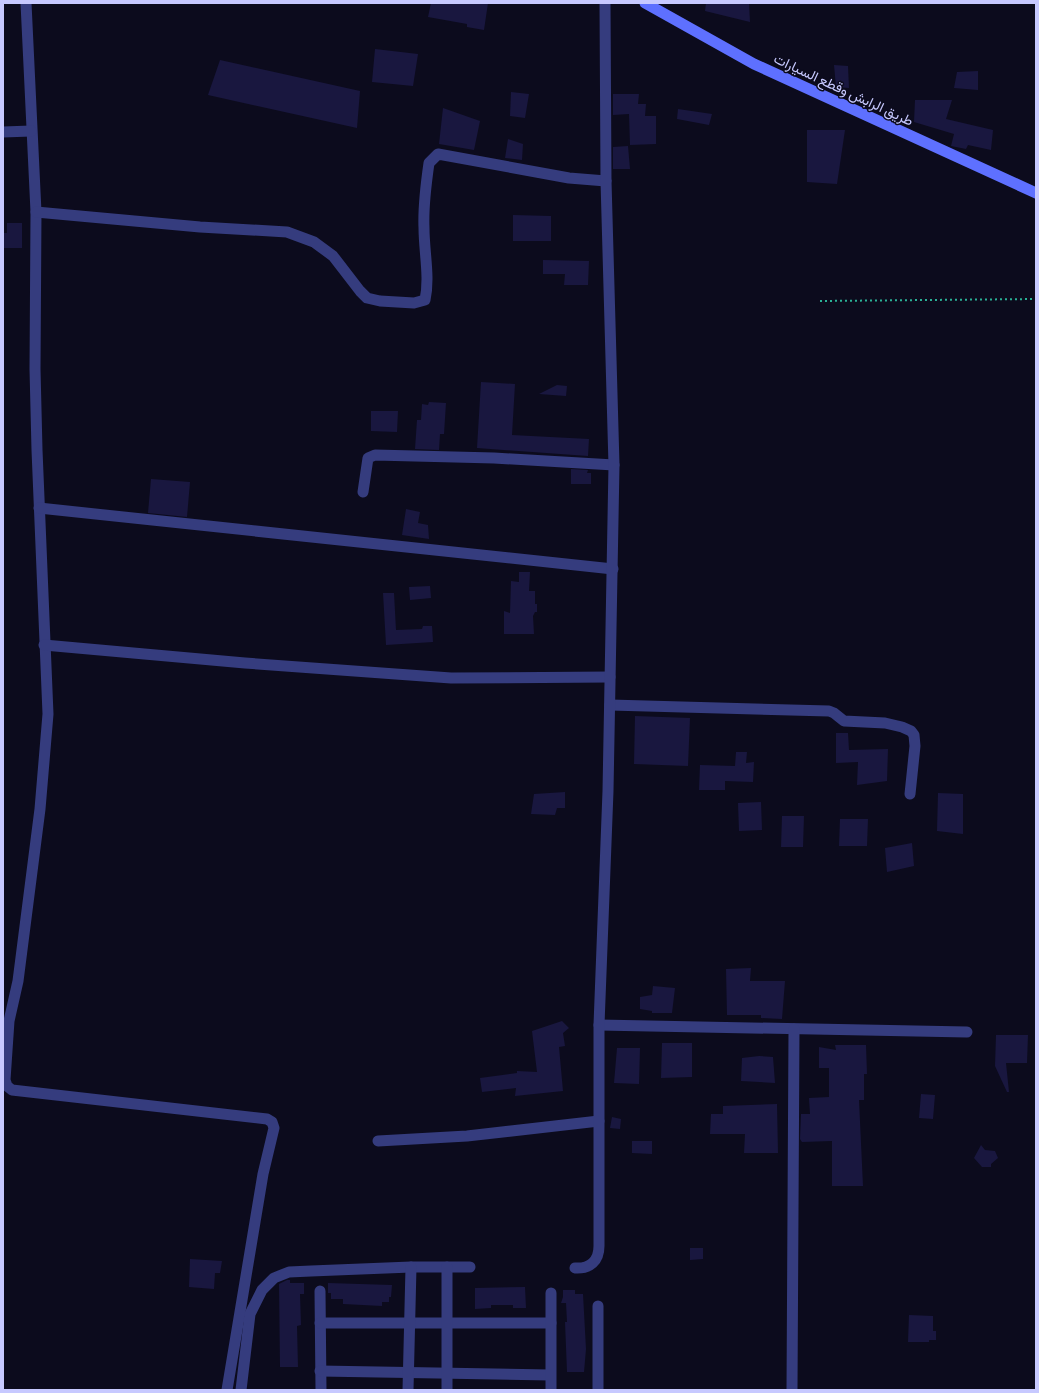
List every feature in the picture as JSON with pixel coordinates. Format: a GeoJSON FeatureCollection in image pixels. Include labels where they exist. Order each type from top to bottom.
{"type":"FeatureCollection","features":[{"type":"Feature","properties":{"kind":"main road","name":"طريق الرابش وقطع السيارات"},"geometry":{"type":"LineString","coordinates":[[645,3],[754,64],[1036,193]]}},
{"type":"Feature","properties":{"kind":"street"},"geometry":{"type":"LineString","coordinates":[[26,3],[36,212],[35,368],[44,645],[48,714],[40,809],[18,982],[9,1021],[5,1080],[7,1086],[12,1090],[267,1119],[272,1122],[274,1128],[263,1174],[227,1390]]}},
{"type":"Feature","properties":{"kind":"street"},"geometry":{"type":"LineString","coordinates":[[575,1268],[590,1266],[597,1258],[599,1252],[599,1025],[610,705],[614,465],[606,182],[605,3]]}},
{"type":"Feature","properties":{"kind":"street"},"geometry":{"type":"LineString","coordinates":[[3,132],[31,131]]}},
{"type":"Feature","properties":{"kind":"street"},"geometry":{"type":"LineString","coordinates":[[36,212],[200,227],[287,232],[314,242],[333,256],[367,298],[380,301],[414,303],[425,300],[428,289],[424,226],[427,176],[429,163],[438,154],[569,178],[606,182]]}},
{"type":"Feature","properties":{"kind":"street"},"geometry":{"type":"LineString","coordinates":[[363,492],[368,458],[375,455],[494,458],[614,465]]}},
{"type":"Feature","properties":{"kind":"street"},"geometry":{"type":"LineString","coordinates":[[39,508],[613,568]]}},
{"type":"Feature","properties":{"kind":"street"},"geometry":{"type":"LineString","coordinates":[[44,645],[245,663],[451,678],[610,677]]}},
{"type":"Feature","properties":{"kind":"street"},"geometry":{"type":"LineString","coordinates":[[610,705],[829,711],[834,712],[844,721],[885,724],[902,727],[911,732],[915,740],[910,794]]}},
{"type":"Feature","properties":{"kind":"street"},"geometry":{"type":"LineString","coordinates":[[599,1025],[967,1032]]}},
{"type":"Feature","properties":{"kind":"street"},"geometry":{"type":"LineString","coordinates":[[792,1390],[794,1029]]}},
{"type":"Feature","properties":{"kind":"street"},"geometry":{"type":"LineString","coordinates":[[378,1141],[466,1136],[599,1121]]}},
{"type":"Feature","properties":{"kind":"street"},"geometry":{"type":"LineString","coordinates":[[408,1390],[411,1267]]}},
{"type":"Feature","properties":{"kind":"street"},"geometry":{"type":"LineString","coordinates":[[241,1390],[250,1314],[262,1290],[274,1278],[288,1272],[411,1267],[470,1267]]}},
{"type":"Feature","properties":{"kind":"street"},"geometry":{"type":"LineString","coordinates":[[447,1267],[447,1390]]}},
{"type":"Feature","properties":{"kind":"street"},"geometry":{"type":"LineString","coordinates":[[320,1291],[321,1390]]}},
{"type":"Feature","properties":{"kind":"street"},"geometry":{"type":"LineString","coordinates":[[550,1293],[550,1390]]}},
{"type":"Feature","properties":{"kind":"street"},"geometry":{"type":"LineString","coordinates":[[598,1306],[598,1390]]}},
{"type":"Feature","properties":{"kind":"street"},"geometry":{"type":"LineString","coordinates":[[320,1323],[550,1323]]}},
{"type":"Feature","properties":{"kind":"street"},"geometry":{"type":"LineString","coordinates":[[320,1371],[550,1375]]}},
{"type":"Feature","properties":{"kind":"path"},"geometry":{"type":"LineString","coordinates":[[820,301],[1036,299]]}},
{"type":"Feature","properties":{"kind":"building"},"geometry":{"type":"Polygon","coordinates":[[[431,3],[488,3],[484,30],[467,27],[467,24],[428,17],[431,3]]]}},
{"type":"Feature","properties":{"kind":"building"},"geometry":{"type":"Polygon","coordinates":[[[706,3],[749,3],[750,22],[705,11],[706,3]]]}},
{"type":"Feature","properties":{"kind":"building"},"geometry":{"type":"Polygon","coordinates":[[[375,49],[418,54],[413,86],[372,82],[375,49]]]}},
{"type":"Feature","properties":{"kind":"building"},"geometry":{"type":"Polygon","coordinates":[[[220,60],[360,91],[357,128],[208,95],[220,60]]]}},
{"type":"Feature","properties":{"kind":"building"},"geometry":{"type":"Polygon","coordinates":[[[834,65],[848,66],[849,88],[836,87],[834,65]]]}},
{"type":"Feature","properties":{"kind":"building"},"geometry":{"type":"Polygon","coordinates":[[[978,71],[978,90],[954,88],[957,72],[978,71]]]}},
{"type":"Feature","properties":{"kind":"building"},"geometry":{"type":"Polygon","coordinates":[[[511,92],[529,94],[525,118],[510,116],[511,92]]]}},
{"type":"Feature","properties":{"kind":"building"},"geometry":{"type":"Polygon","coordinates":[[[613,94],[639,94],[638,104],[646,104],[645,116],[656,116],[656,144],[630,145],[629,114],[613,115],[613,94]]]}},
{"type":"Feature","properties":{"kind":"building"},"geometry":{"type":"Polygon","coordinates":[[[915,100],[952,100],[946,119],[993,130],[991,150],[968,145],[966,149],[951,146],[954,134],[914,122],[915,100]]]}},
{"type":"Feature","properties":{"kind":"building"},"geometry":{"type":"Polygon","coordinates":[[[443,108],[480,121],[474,150],[439,144],[443,108]]]}},
{"type":"Feature","properties":{"kind":"building"},"geometry":{"type":"Polygon","coordinates":[[[678,109],[712,114],[709,125],[677,119],[678,109]]]}},
{"type":"Feature","properties":{"kind":"building"},"geometry":{"type":"Polygon","coordinates":[[[807,130],[845,130],[837,184],[807,182],[807,130]]]}},
{"type":"Feature","properties":{"kind":"building"},"geometry":{"type":"Polygon","coordinates":[[[508,139],[523,144],[522,160],[505,158],[508,139]]]}},
{"type":"Feature","properties":{"kind":"building"},"geometry":{"type":"Polygon","coordinates":[[[628,146],[630,169],[613,169],[613,147],[628,146]]]}},
{"type":"Feature","properties":{"kind":"building"},"geometry":{"type":"Polygon","coordinates":[[[513,215],[551,216],[551,241],[513,241],[513,215]]]}},
{"type":"Feature","properties":{"kind":"building"},"geometry":{"type":"Polygon","coordinates":[[[7,223],[22,223],[22,248],[3,248],[3,233],[7,233],[7,223]]]}},
{"type":"Feature","properties":{"kind":"building"},"geometry":{"type":"Polygon","coordinates":[[[543,260],[589,261],[588,285],[564,285],[565,274],[543,274],[543,260]]]}},
{"type":"Feature","properties":{"kind":"building"},"geometry":{"type":"Polygon","coordinates":[[[481,382],[515,384],[512,435],[589,439],[588,456],[477,448],[481,382]]]}},
{"type":"Feature","properties":{"kind":"building"},"geometry":{"type":"Polygon","coordinates":[[[557,385],[567,386],[566,396],[539,394],[557,385]]]}},
{"type":"Feature","properties":{"kind":"building"},"geometry":{"type":"Polygon","coordinates":[[[429,402],[446,403],[444,434],[440,434],[439,450],[415,449],[417,420],[421,420],[422,404],[428,405],[429,402]]]}},
{"type":"Feature","properties":{"kind":"building"},"geometry":{"type":"Polygon","coordinates":[[[371,411],[398,411],[397,432],[371,431],[371,411]]]}},
{"type":"Feature","properties":{"kind":"building"},"geometry":{"type":"Polygon","coordinates":[[[571,469],[588,470],[587,473],[591,473],[591,484],[571,484],[571,469]]]}},
{"type":"Feature","properties":{"kind":"building"},"geometry":{"type":"Polygon","coordinates":[[[151,479],[190,482],[187,517],[148,513],[151,479]]]}},
{"type":"Feature","properties":{"kind":"building"},"geometry":{"type":"Polygon","coordinates":[[[406,509],[420,512],[418,523],[428,525],[429,539],[402,535],[406,509]]]}},
{"type":"Feature","properties":{"kind":"building"},"geometry":{"type":"Polygon","coordinates":[[[519,572],[530,572],[529,591],[535,591],[535,604],[537,604],[537,612],[535,612],[533,616],[534,634],[504,634],[504,611],[510,613],[511,581],[519,582],[519,572]]]}},
{"type":"Feature","properties":{"kind":"building"},"geometry":{"type":"Polygon","coordinates":[[[430,586],[431,598],[410,600],[409,587],[430,586]]]}},
{"type":"Feature","properties":{"kind":"building"},"geometry":{"type":"Polygon","coordinates":[[[383,593],[394,593],[396,630],[422,629],[423,626],[432,626],[433,642],[386,645],[383,593]]]}},
{"type":"Feature","properties":{"kind":"building"},"geometry":{"type":"Polygon","coordinates":[[[635,716],[690,718],[688,766],[634,764],[635,716]]]}},
{"type":"Feature","properties":{"kind":"building"},"geometry":{"type":"Polygon","coordinates":[[[836,733],[848,733],[849,750],[888,749],[887,781],[857,785],[858,762],[836,763],[836,733]]]}},
{"type":"Feature","properties":{"kind":"building"},"geometry":{"type":"Polygon","coordinates":[[[736,752],[747,752],[746,763],[754,762],[753,782],[725,781],[725,790],[699,790],[700,765],[735,766],[736,752]]]}},
{"type":"Feature","properties":{"kind":"building"},"geometry":{"type":"Polygon","coordinates":[[[565,792],[565,808],[557,808],[555,815],[531,814],[534,794],[565,792]]]}},
{"type":"Feature","properties":{"kind":"building"},"geometry":{"type":"Polygon","coordinates":[[[938,793],[963,794],[963,834],[937,831],[938,793]]]}},
{"type":"Feature","properties":{"kind":"building"},"geometry":{"type":"Polygon","coordinates":[[[761,802],[762,830],[739,831],[738,803],[761,802]]]}},
{"type":"Feature","properties":{"kind":"building"},"geometry":{"type":"Polygon","coordinates":[[[782,816],[804,816],[803,847],[781,847],[782,816]]]}},
{"type":"Feature","properties":{"kind":"building"},"geometry":{"type":"Polygon","coordinates":[[[840,819],[868,819],[867,846],[839,846],[840,819]]]}},
{"type":"Feature","properties":{"kind":"building"},"geometry":{"type":"Polygon","coordinates":[[[912,843],[914,866],[887,872],[885,848],[912,843]]]}},
{"type":"Feature","properties":{"kind":"building"},"geometry":{"type":"Polygon","coordinates":[[[751,968],[750,981],[785,981],[782,1019],[761,1018],[761,1015],[727,1015],[726,969],[751,968]]]}},
{"type":"Feature","properties":{"kind":"building"},"geometry":{"type":"Polygon","coordinates":[[[653,986],[675,988],[672,1013],[652,1013],[652,1011],[640,1009],[640,997],[652,995],[653,986]]]}},
{"type":"Feature","properties":{"kind":"building"},"geometry":{"type":"Polygon","coordinates":[[[562,1021],[569,1028],[563,1033],[565,1046],[559,1047],[563,1091],[515,1096],[516,1088],[482,1092],[480,1078],[517,1073],[517,1071],[537,1072],[532,1031],[562,1021]]]}},
{"type":"Feature","properties":{"kind":"building"},"geometry":{"type":"Polygon","coordinates":[[[996,1035],[1028,1035],[1027,1063],[1006,1063],[1009,1092],[1007,1092],[995,1066],[996,1035]]]}},
{"type":"Feature","properties":{"kind":"building"},"geometry":{"type":"Polygon","coordinates":[[[662,1043],[692,1043],[692,1077],[661,1078],[662,1043]]]}},
{"type":"Feature","properties":{"kind":"building"},"geometry":{"type":"Polygon","coordinates":[[[835,1045],[866,1045],[867,1074],[864,1074],[864,1100],[859,1100],[863,1186],[832,1186],[832,1141],[802,1142],[800,1139],[801,1114],[810,1114],[809,1098],[829,1097],[829,1068],[819,1068],[819,1047],[836,1050],[835,1045]]]}},
{"type":"Feature","properties":{"kind":"building"},"geometry":{"type":"Polygon","coordinates":[[[617,1048],[640,1048],[639,1084],[614,1083],[617,1048]]]}},
{"type":"Feature","properties":{"kind":"building"},"geometry":{"type":"Polygon","coordinates":[[[759,1056],[773,1057],[775,1083],[741,1081],[742,1058],[759,1056]]]}},
{"type":"Feature","properties":{"kind":"building"},"geometry":{"type":"Polygon","coordinates":[[[921,1094],[935,1095],[933,1119],[919,1118],[921,1094]]]}},
{"type":"Feature","properties":{"kind":"building"},"geometry":{"type":"Polygon","coordinates":[[[777,1104],[778,1153],[744,1153],[745,1134],[710,1134],[711,1114],[723,1114],[723,1106],[777,1104]]]}},
{"type":"Feature","properties":{"kind":"building"},"geometry":{"type":"Polygon","coordinates":[[[612,1117],[621,1119],[620,1129],[610,1128],[612,1117]]]}},
{"type":"Feature","properties":{"kind":"building"},"geometry":{"type":"Polygon","coordinates":[[[632,1141],[652,1141],[652,1154],[632,1153],[632,1141]]]}},
{"type":"Feature","properties":{"kind":"building"},"geometry":{"type":"Polygon","coordinates":[[[981,1145],[985,1150],[995,1151],[998,1158],[991,1164],[991,1167],[982,1167],[974,1158],[981,1145]]]}},
{"type":"Feature","properties":{"kind":"building"},"geometry":{"type":"Polygon","coordinates":[[[690,1248],[703,1248],[703,1259],[690,1260],[690,1248]]]}},
{"type":"Feature","properties":{"kind":"building"},"geometry":{"type":"Polygon","coordinates":[[[190,1259],[222,1261],[220,1273],[215,1273],[214,1289],[189,1287],[190,1259]]]}},
{"type":"Feature","properties":{"kind":"building"},"geometry":{"type":"Polygon","coordinates":[[[290,1280],[290,1283],[304,1283],[304,1294],[300,1294],[301,1325],[297,1326],[298,1367],[280,1367],[279,1284],[290,1280]]]}},
{"type":"Feature","properties":{"kind":"building"},"geometry":{"type":"Polygon","coordinates":[[[328,1283],[392,1285],[391,1297],[389,1297],[389,1302],[382,1302],[382,1306],[343,1304],[343,1299],[331,1299],[331,1293],[328,1293],[328,1283]]]}},
{"type":"Feature","properties":{"kind":"building"},"geometry":{"type":"Polygon","coordinates":[[[525,1287],[526,1308],[513,1308],[513,1305],[491,1305],[491,1308],[475,1309],[475,1288],[525,1287]]]}},
{"type":"Feature","properties":{"kind":"building"},"geometry":{"type":"Polygon","coordinates":[[[563,1290],[575,1290],[575,1294],[583,1294],[586,1349],[584,1372],[567,1372],[565,1322],[567,1322],[566,1303],[561,1303],[563,1290]]]}},
{"type":"Feature","properties":{"kind":"building"},"geometry":{"type":"Polygon","coordinates":[[[909,1315],[933,1316],[933,1331],[936,1331],[936,1340],[929,1340],[929,1342],[908,1342],[909,1315]]]}}]}
